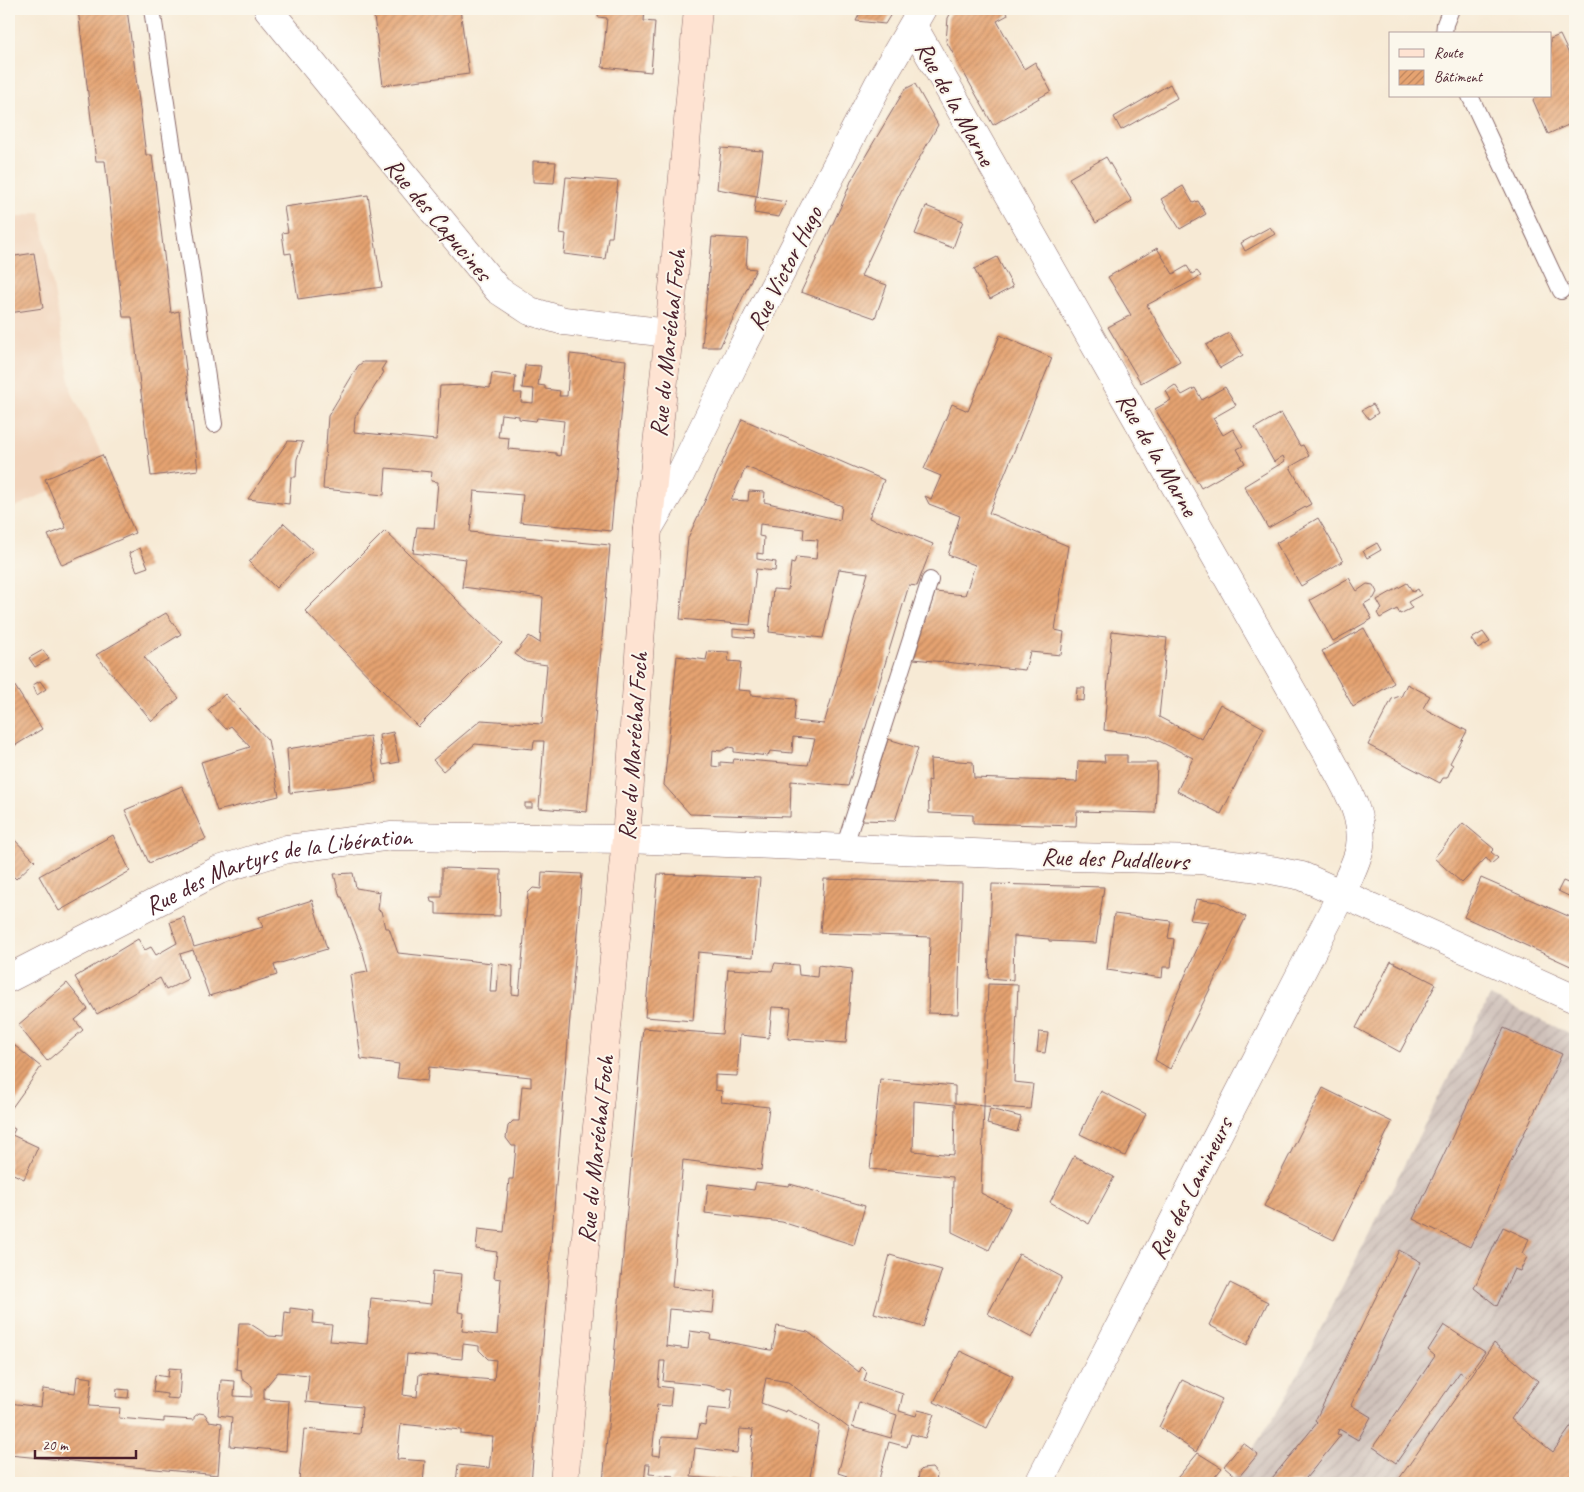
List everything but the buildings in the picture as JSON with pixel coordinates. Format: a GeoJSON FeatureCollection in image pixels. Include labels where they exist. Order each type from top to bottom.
{"type":"FeatureCollection","features":[{"type":"Feature","properties":{"kind":"main road","name":"Rue du Maréchal Foch"},"geometry":{"type":"LineString","coordinates":[[564,1483],[626,839],[648,529],[669,333],[698,9]]}},
{"type":"Feature","properties":{"kind":"street","name":"Rue des Capucines"},"geometry":{"type":"LineString","coordinates":[[268,9],[498,290],[530,311],[564,321],[669,333]]}},
{"type":"Feature","properties":{"kind":"street","name":"Rue Victor Hugo"},"geometry":{"type":"LineString","coordinates":[[648,529],[680,475],[746,341],[875,92],[917,17]]}},
{"type":"Feature","properties":{"kind":"street","name":"Rue de la Marne"},"geometry":{"type":"LineString","coordinates":[[917,17],[948,90],[1221,564],[1327,752],[1351,799],[1360,825],[1360,846],[1342,892]]}},
{"type":"Feature","properties":{"kind":"street","name":"Rue des Martyrs de la Libération"},"geometry":{"type":"LineString","coordinates":[[9,978],[219,870],[287,848],[392,836],[626,839]]}},
{"type":"Feature","properties":{"kind":"street","name":"Rue des Puddleurs"},"geometry":{"type":"LineString","coordinates":[[626,839],[1199,860],[1271,870],[1302,876],[1342,892],[1575,999]]}},
{"type":"Feature","properties":{"kind":"street","name":"Rue des Lamineurs"},"geometry":{"type":"LineString","coordinates":[[1039,1483],[1342,892]]}},
{"type":"Feature","properties":{"kind":"lane"},"geometry":{"type":"LineString","coordinates":[[152,9],[214,424]]}},
{"type":"Feature","properties":{"kind":"lane"},"geometry":{"type":"LineString","coordinates":[[1444,32],[1445,24],[1451,9]]}},
{"type":"Feature","properties":{"kind":"lane"},"geometry":{"type":"LineString","coordinates":[[1471,98],[1560,290]]}},
{"type":"Feature","properties":{"kind":"lane"},"geometry":{"type":"LineString","coordinates":[[844,848],[930,580]]}},
{"type":"Feature","properties":{"kind":"shaded area"},"geometry":{"type":"Polygon","coordinates":[[[40,212],[72,393],[102,455],[45,478],[50,491],[9,510],[9,219],[40,212]]]}},
{"type":"Feature","properties":{"kind":"shaded area"},"geometry":{"type":"Polygon","coordinates":[[[1490,996],[1575,1036],[1575,1483],[1231,1483],[1284,1401],[1490,996]]]}}]}
